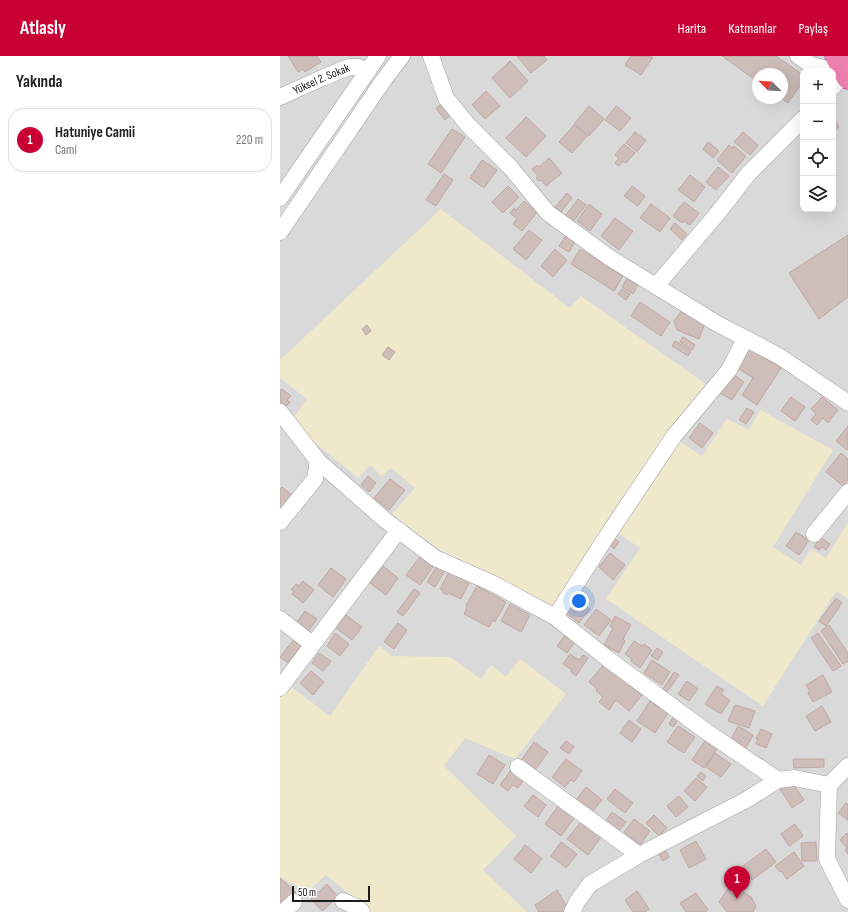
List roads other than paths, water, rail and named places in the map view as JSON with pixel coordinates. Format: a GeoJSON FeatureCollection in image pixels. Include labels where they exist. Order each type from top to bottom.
{"type":"FeatureCollection","features":[{"type":"Feature","properties":{"kind":"street","name":"Yüksel 2. Sokak"},"geometry":{"type":"LineString","coordinates":[[280,97],[349,67],[358,67],[368,71],[378,56]]}},
{"type":"Feature","properties":{"kind":"street"},"geometry":{"type":"LineString","coordinates":[[280,232],[383,81],[402,56]]}},
{"type":"Feature","properties":{"kind":"street"},"geometry":{"type":"LineString","coordinates":[[431,56],[446,98],[468,125],[511,168],[548,213],[610,258],[716,323],[779,356],[848,403]]}},
{"type":"Feature","properties":{"kind":"street"},"geometry":{"type":"LineString","coordinates":[[798,56],[811,65],[841,73]]}},
{"type":"Feature","properties":{"kind":"street"},"geometry":{"type":"LineString","coordinates":[[280,198],[368,71]]}},
{"type":"Feature","properties":{"kind":"street"},"geometry":{"type":"LineString","coordinates":[[656,286],[718,214],[749,173],[800,122]]}},
{"type":"Feature","properties":{"kind":"street"},"geometry":{"type":"LineString","coordinates":[[555,617],[674,436],[729,370],[745,339]]}},
{"type":"Feature","properties":{"kind":"street"},"geometry":{"type":"LineString","coordinates":[[280,412],[318,462],[435,558],[494,584],[555,617],[608,659],[707,732],[778,780]]}},
{"type":"Feature","properties":{"kind":"street"},"geometry":{"type":"LineString","coordinates":[[280,522],[315,479],[318,462]]}},
{"type":"Feature","properties":{"kind":"street"},"geometry":{"type":"LineString","coordinates":[[814,534],[848,492]]}},
{"type":"Feature","properties":{"kind":"street"},"geometry":{"type":"LineString","coordinates":[[280,688],[399,530]]}},
{"type":"Feature","properties":{"kind":"street"},"geometry":{"type":"LineString","coordinates":[[280,619],[312,644]]}},
{"type":"Feature","properties":{"kind":"street"},"geometry":{"type":"LineString","coordinates":[[848,766],[829,785],[827,860],[848,900]]}},
{"type":"Feature","properties":{"kind":"street"},"geometry":{"type":"LineString","coordinates":[[518,767],[639,855]]}},
{"type":"Feature","properties":{"kind":"street"},"geometry":{"type":"LineString","coordinates":[[577,909],[590,884],[639,855],[746,800],[778,780],[794,778],[829,785]]}},
{"type":"Feature","properties":{"kind":"street"},"geometry":{"type":"LineString","coordinates":[[344,900],[362,912]]}},
{"type":"Feature","properties":{"kind":"place","name":"Hatuniye Camii"},"geometry":{"type":"Point","coordinates":[737,899]}}]}
